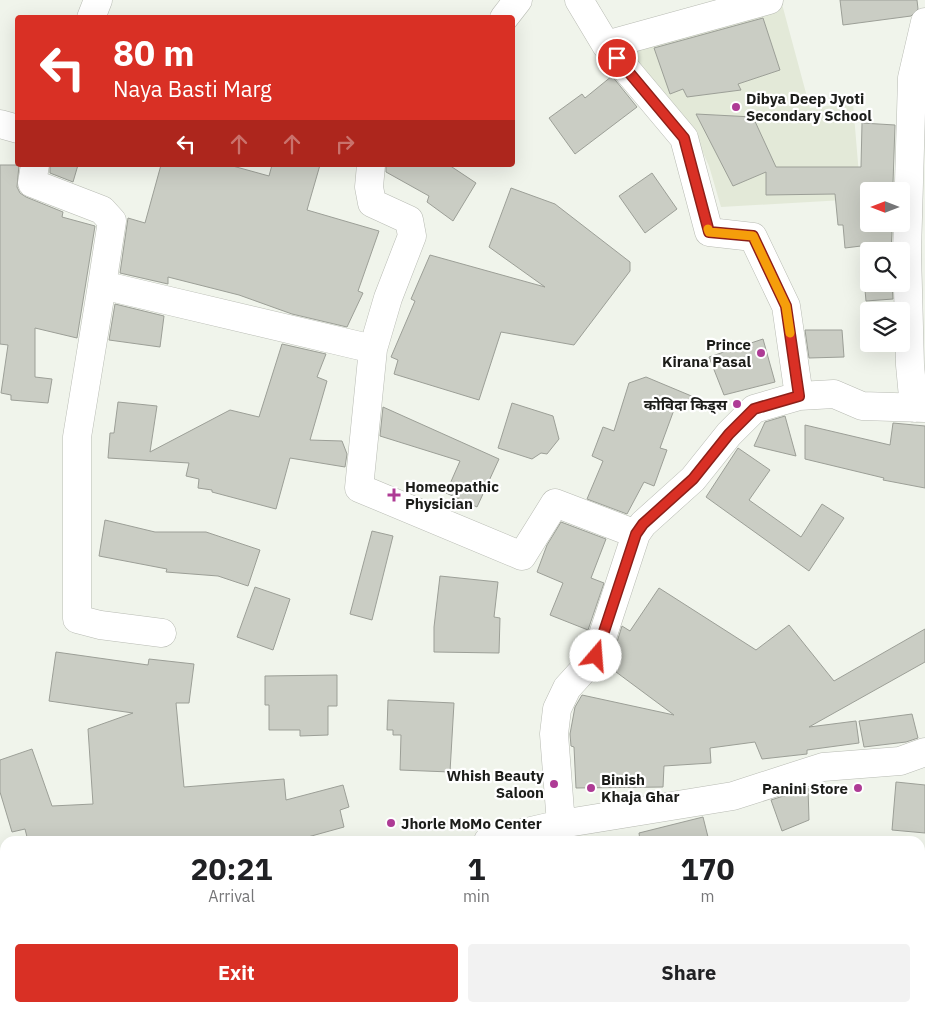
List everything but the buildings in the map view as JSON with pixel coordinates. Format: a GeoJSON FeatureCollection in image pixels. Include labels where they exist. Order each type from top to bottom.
{"type":"FeatureCollection","features":[{"type":"Feature","properties":{"kind":"street"},"geometry":{"type":"LineString","coordinates":[[92,15],[98,0]]}},
{"type":"Feature","properties":{"kind":"street"},"geometry":{"type":"LineString","coordinates":[[506,15],[518,0]]}},
{"type":"Feature","properties":{"kind":"street"},"geometry":{"type":"LineString","coordinates":[[579,0],[606,45],[684,138],[709,232],[753,236],[786,306],[799,396]]}},
{"type":"Feature","properties":{"kind":"street"},"geometry":{"type":"LineString","coordinates":[[606,45],[769,0]]}},
{"type":"Feature","properties":{"kind":"street"},"geometry":{"type":"LineString","coordinates":[[561,824],[554,734],[557,710],[567,688],[596,656],[636,534],[643,524],[693,479],[729,434],[754,409],[799,396],[834,394],[862,406],[919,408],[910,365],[907,252],[912,78],[925,22]]}},
{"type":"Feature","properties":{"kind":"street"},"geometry":{"type":"LineString","coordinates":[[0,124],[15,128]]}},
{"type":"Feature","properties":{"kind":"street"},"geometry":{"type":"LineString","coordinates":[[35,167],[32,184],[102,210],[112,222],[77,437],[77,619],[100,625],[162,633]]}},
{"type":"Feature","properties":{"kind":"street"},"geometry":{"type":"LineString","coordinates":[[371,167],[368,188],[372,203],[409,220],[412,236],[388,298],[374,349],[359,488],[522,556],[555,503],[636,534]]}},
{"type":"Feature","properties":{"kind":"street"},"geometry":{"type":"LineString","coordinates":[[102,285],[374,349]]}},
{"type":"Feature","properties":{"kind":"street"},"geometry":{"type":"LineString","coordinates":[[509,836],[561,824],[733,796],[823,767],[900,761],[925,752]]}},
{"type":"Feature","properties":{"kind":"shaded area","name":"Dibya Deep Jyoti Secondary School"},"geometry":{"type":"Polygon","coordinates":[[[782,4],[810,108],[853,103],[860,199],[721,207],[709,166],[698,142],[660,105],[625,46],[782,4]]]}},
{"type":"Feature","properties":{"kind":"slow traffic"},"geometry":{"type":"LineString","coordinates":[[708,229],[709,232],[753,236],[786,306],[790,333]]}},
{"type":"Feature","properties":{"kind":"place","name":"Dibya Deep Jyoti Secondary School"},"geometry":{"type":"Point","coordinates":[736,107]}},
{"type":"Feature","properties":{"kind":"place","name":"Prince Kirana Pasal"},"geometry":{"type":"Point","coordinates":[761,353]}},
{"type":"Feature","properties":{"kind":"place","name":"कोविदा किड्स"},"geometry":{"type":"Point","coordinates":[737,404]}},
{"type":"Feature","properties":{"kind":"place","name":"Homeopathic Physician"},"geometry":{"type":"Point","coordinates":[394,495]}},
{"type":"Feature","properties":{"kind":"place","name":"Whish Beauty Saloon"},"geometry":{"type":"Point","coordinates":[554,784]}},
{"type":"Feature","properties":{"kind":"place","name":"Binish Khaja Ghar"},"geometry":{"type":"Point","coordinates":[591,788]}},
{"type":"Feature","properties":{"kind":"place","name":"Panini Store"},"geometry":{"type":"Point","coordinates":[858,788]}},
{"type":"Feature","properties":{"kind":"place","name":"Jhorle MoMo Center"},"geometry":{"type":"Point","coordinates":[391,823]}},
{"type":"Feature","properties":{"kind":"route"},"geometry":{"type":"LineString","coordinates":[[596,656],[636,534],[643,524],[693,479],[729,434],[754,409],[799,396],[786,306],[753,236],[709,232],[684,138],[617,58]]}}]}
